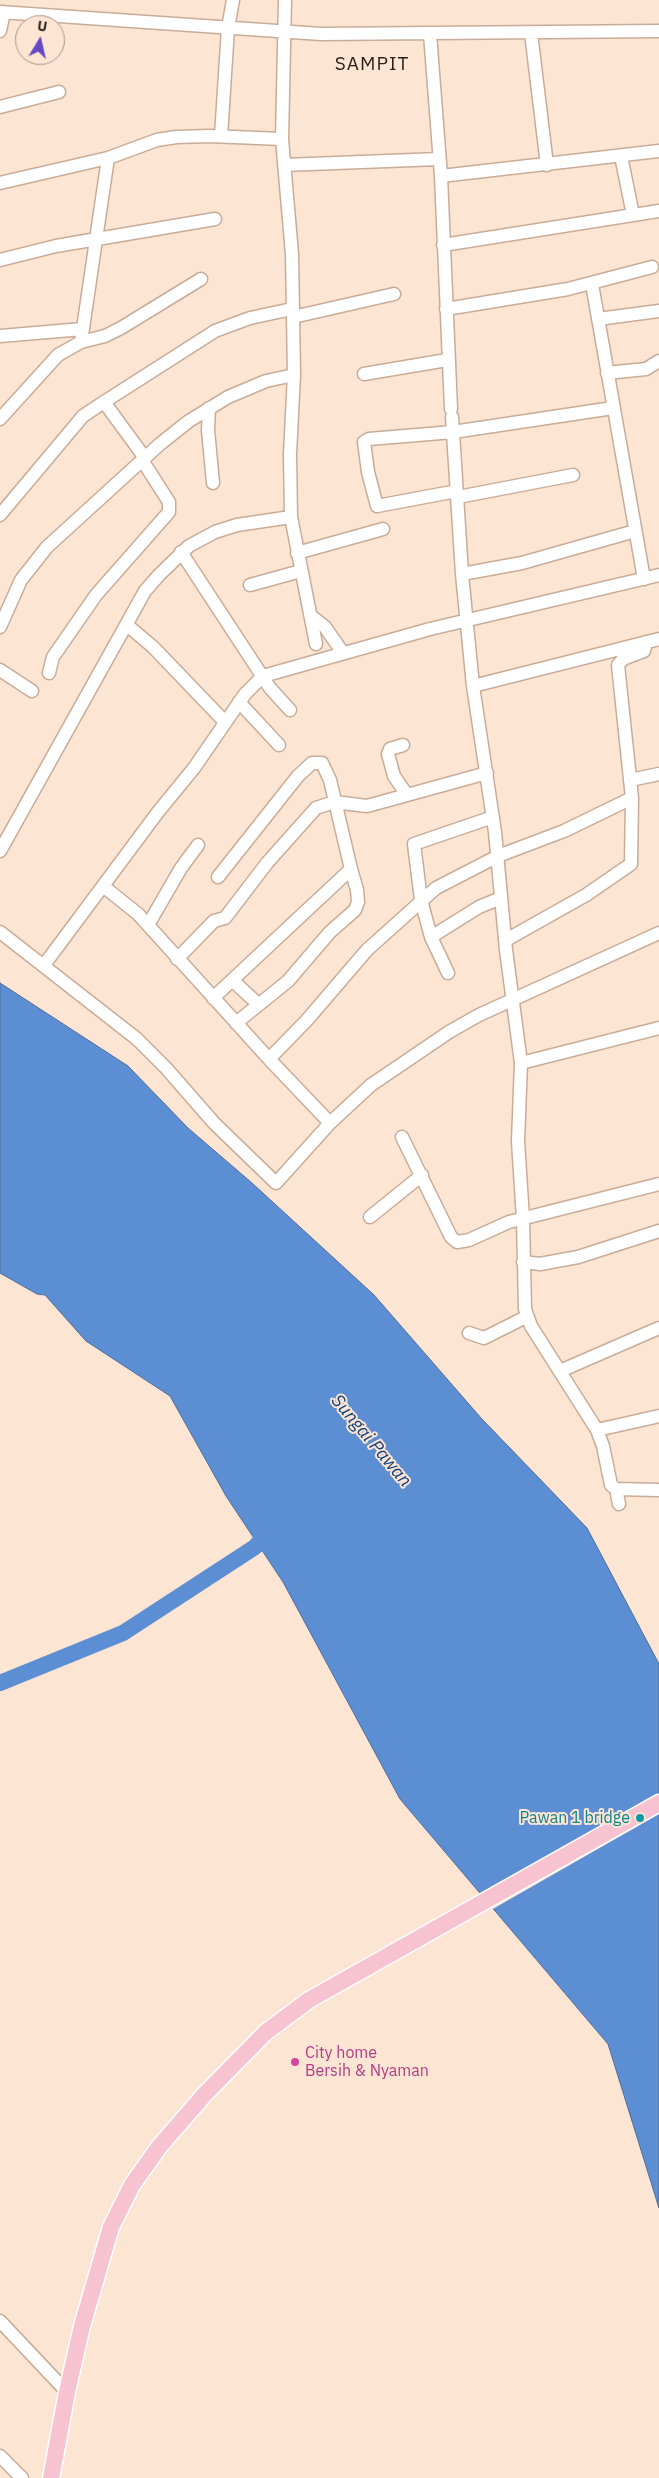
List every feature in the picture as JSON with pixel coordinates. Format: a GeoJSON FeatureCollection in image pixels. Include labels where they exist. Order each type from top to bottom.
{"type":"FeatureCollection","features":[{"type":"Feature","properties":{"kind":"main road"},"geometry":{"type":"LineString","coordinates":[[51,2478],[67,2392],[91,2293],[111,2227],[132,2185],[159,2147],[248,2050],[288,2014],[340,1982],[659,1803]]}},
{"type":"Feature","properties":{"kind":"street"},"geometry":{"type":"LineString","coordinates":[[221,136],[228,28],[233,0]]}},
{"type":"Feature","properties":{"kind":"street"},"geometry":{"type":"LineString","coordinates":[[285,0],[282,139],[292,254],[294,374],[290,454],[290,517],[318,651]]}},
{"type":"Feature","properties":{"kind":"street"},"geometry":{"type":"LineString","coordinates":[[0,31],[2,12],[284,32],[430,34],[659,31]]}},
{"type":"Feature","properties":{"kind":"street"},"geometry":{"type":"LineString","coordinates":[[531,33],[547,164]]}},
{"type":"Feature","properties":{"kind":"street"},"geometry":{"type":"LineString","coordinates":[[430,34],[441,176],[447,360],[458,494],[462,574],[473,686],[498,856],[521,1063],[518,1141],[523,1219],[523,1290],[526,1317],[597,1430],[606,1454],[612,1486],[616,1489],[619,1504]]}},
{"type":"Feature","properties":{"kind":"street"},"geometry":{"type":"LineString","coordinates":[[0,107],[59,92]]}},
{"type":"Feature","properties":{"kind":"street"},"geometry":{"type":"LineString","coordinates":[[0,183],[108,158],[176,136],[282,139]]}},
{"type":"Feature","properties":{"kind":"street"},"geometry":{"type":"LineString","coordinates":[[441,176],[659,151]]}},
{"type":"Feature","properties":{"kind":"street"},"geometry":{"type":"LineString","coordinates":[[621,156],[633,215]]}},
{"type":"Feature","properties":{"kind":"street"},"geometry":{"type":"LineString","coordinates":[[0,418],[58,355],[82,335],[108,158]]}},
{"type":"Feature","properties":{"kind":"street"},"geometry":{"type":"LineString","coordinates":[[284,166],[439,159]]}},
{"type":"Feature","properties":{"kind":"street"},"geometry":{"type":"LineString","coordinates":[[444,245],[659,210]]}},
{"type":"Feature","properties":{"kind":"street"},"geometry":{"type":"LineString","coordinates":[[0,260],[30,251],[215,219]]}},
{"type":"Feature","properties":{"kind":"street"},"geometry":{"type":"LineString","coordinates":[[446,309],[568,289],[652,267]]}},
{"type":"Feature","properties":{"kind":"street"},"geometry":{"type":"LineString","coordinates":[[0,336],[105,336],[122,328],[201,279]]}},
{"type":"Feature","properties":{"kind":"street"},"geometry":{"type":"LineString","coordinates":[[592,284],[644,579]]}},
{"type":"Feature","properties":{"kind":"street"},"geometry":{"type":"LineString","coordinates":[[0,515],[84,416],[215,331],[250,318],[292,313],[394,294]]}},
{"type":"Feature","properties":{"kind":"street"},"geometry":{"type":"LineString","coordinates":[[598,319],[659,311]]}},
{"type":"Feature","properties":{"kind":"street"},"geometry":{"type":"LineString","coordinates":[[364,374],[447,360]]}},
{"type":"Feature","properties":{"kind":"street"},"geometry":{"type":"LineString","coordinates":[[607,373],[646,369],[659,361]]}},
{"type":"Feature","properties":{"kind":"street"},"geometry":{"type":"LineString","coordinates":[[0,627],[21,580],[47,547],[144,459],[190,421],[209,408],[244,389],[294,374]]}},
{"type":"Feature","properties":{"kind":"street"},"geometry":{"type":"LineString","coordinates":[[49,672],[53,657],[96,595],[169,512],[169,502],[144,459],[104,402]]}},
{"type":"Feature","properties":{"kind":"street"},"geometry":{"type":"LineString","coordinates":[[209,408],[208,430],[213,483]]}},
{"type":"Feature","properties":{"kind":"street"},"geometry":{"type":"LineString","coordinates":[[573,475],[377,506],[374,502],[364,442],[369,439],[453,432],[613,408]]}},
{"type":"Feature","properties":{"kind":"street"},"geometry":{"type":"LineString","coordinates":[[0,851],[145,591],[181,552],[215,532],[237,525],[290,517]]}},
{"type":"Feature","properties":{"kind":"street"},"geometry":{"type":"LineString","coordinates":[[297,553],[383,529]]}},
{"type":"Feature","properties":{"kind":"street"},"geometry":{"type":"LineString","coordinates":[[462,574],[522,563],[635,530]]}},
{"type":"Feature","properties":{"kind":"street"},"geometry":{"type":"LineString","coordinates":[[181,552],[270,688],[290,710]]}},
{"type":"Feature","properties":{"kind":"street"},"geometry":{"type":"LineString","coordinates":[[250,585],[301,571]]}},
{"type":"Feature","properties":{"kind":"street"},"geometry":{"type":"LineString","coordinates":[[44,965],[158,812],[198,762],[239,702],[263,676],[318,651],[343,653],[430,629],[467,622],[659,575]]}},
{"type":"Feature","properties":{"kind":"street"},"geometry":{"type":"LineString","coordinates":[[311,616],[325,627],[343,653]]}},
{"type":"Feature","properties":{"kind":"street"},"geometry":{"type":"LineString","coordinates":[[126,625],[152,647],[225,722]]}},
{"type":"Feature","properties":{"kind":"street"},"geometry":{"type":"LineString","coordinates":[[473,686],[659,639]]}},
{"type":"Feature","properties":{"kind":"street"},"geometry":{"type":"LineString","coordinates":[[506,940],[586,895],[631,864],[632,798],[618,665],[623,658],[644,651],[646,642]]}},
{"type":"Feature","properties":{"kind":"street"},"geometry":{"type":"LineString","coordinates":[[0,670],[32,691]]}},
{"type":"Feature","properties":{"kind":"street"},"geometry":{"type":"LineString","coordinates":[[239,702],[279,745]]}},
{"type":"Feature","properties":{"kind":"street"},"geometry":{"type":"LineString","coordinates":[[403,745],[390,749],[388,754],[394,776],[407,795]]}},
{"type":"Feature","properties":{"kind":"street"},"geometry":{"type":"LineString","coordinates":[[218,877],[276,801],[312,763],[320,762],[326,770],[358,896],[355,910],[330,932],[288,980],[236,1023]]}},
{"type":"Feature","properties":{"kind":"street"},"geometry":{"type":"LineString","coordinates":[[177,958],[214,921],[225,918],[267,863],[307,816],[322,804],[334,802],[367,806],[487,773]]}},
{"type":"Feature","properties":{"kind":"street"},"geometry":{"type":"LineString","coordinates":[[630,780],[659,774]]}},
{"type":"Feature","properties":{"kind":"street"},"geometry":{"type":"LineString","coordinates":[[268,1059],[307,1020],[367,950],[436,888],[498,856],[564,831],[632,798]]}},
{"type":"Feature","properties":{"kind":"street"},"geometry":{"type":"LineString","coordinates":[[448,973],[431,937],[421,900],[413,849],[416,842],[493,817]]}},
{"type":"Feature","properties":{"kind":"street"},"geometry":{"type":"LineString","coordinates":[[148,925],[181,868],[198,845]]}},
{"type":"Feature","properties":{"kind":"street"},"geometry":{"type":"LineString","coordinates":[[213,998],[351,869]]}},
{"type":"Feature","properties":{"kind":"street"},"geometry":{"type":"LineString","coordinates":[[103,886],[138,914],[268,1059],[330,1123]]}},
{"type":"Feature","properties":{"kind":"street"},"geometry":{"type":"LineString","coordinates":[[431,937],[479,907],[502,898]]}},
{"type":"Feature","properties":{"kind":"street"},"geometry":{"type":"LineString","coordinates":[[0,932],[137,1039],[166,1068],[214,1123],[274,1182],[278,1182],[330,1123],[371,1085],[394,1068],[471,1019],[659,933]]}},
{"type":"Feature","properties":{"kind":"street"},"geometry":{"type":"LineString","coordinates":[[232,980],[258,1004]]}},
{"type":"Feature","properties":{"kind":"street"},"geometry":{"type":"LineString","coordinates":[[521,1063],[659,1028]]}},
{"type":"Feature","properties":{"kind":"street"},"geometry":{"type":"LineString","coordinates":[[402,1137],[451,1237],[457,1242],[523,1219],[659,1184]]}},
{"type":"Feature","properties":{"kind":"street"},"geometry":{"type":"LineString","coordinates":[[370,1217],[422,1175]]}},
{"type":"Feature","properties":{"kind":"street"},"geometry":{"type":"LineString","coordinates":[[523,1262],[540,1264],[578,1257],[659,1230]]}},
{"type":"Feature","properties":{"kind":"street"},"geometry":{"type":"LineString","coordinates":[[470,1333],[484,1338],[526,1317]]}},
{"type":"Feature","properties":{"kind":"street"},"geometry":{"type":"LineString","coordinates":[[560,1371],[659,1328]]}},
{"type":"Feature","properties":{"kind":"street"},"geometry":{"type":"LineString","coordinates":[[597,1430],[659,1416]]}},
{"type":"Feature","properties":{"kind":"street"},"geometry":{"type":"LineString","coordinates":[[616,1489],[659,1490]]}},
{"type":"Feature","properties":{"kind":"street"},"geometry":{"type":"LineString","coordinates":[[0,2321],[67,2392]]}},
{"type":"Feature","properties":{"kind":"street"},"geometry":{"type":"LineString","coordinates":[[0,2456],[22,2478]]}},
{"type":"Feature","properties":{"kind":"water","name":"Sungai Pawan"},"geometry":{"type":"Polygon","coordinates":[[[0,983],[128,1066],[188,1128],[252,1183],[374,1295],[481,1418],[587,1528],[659,1664],[659,2208],[608,2044],[400,1799],[283,1582],[226,1496],[170,1396],[86,1341],[45,1295],[37,1294],[0,1273],[0,983]]]}},
{"type":"Feature","properties":{"kind":"pier"},"geometry":{"type":"Polygon","coordinates":[[[659,1799],[659,1814],[491,1910],[482,1900],[659,1799]]]}},
{"type":"Feature","properties":{"kind":"waterway"},"geometry":{"type":"LineString","coordinates":[[0,1683],[123,1633],[255,1547],[271,1528]]}},
{"type":"Feature","properties":{"kind":"place","name":"Pawan 1 bridge"},"geometry":{"type":"Point","coordinates":[640,1818]}},
{"type":"Feature","properties":{"kind":"place","name":"City home Bersih & Nyaman"},"geometry":{"type":"Point","coordinates":[295,2062]}},
{"type":"Feature","properties":{"kind":"district","name":"SAMPIT"},"geometry":{"type":"Point","coordinates":[372,65]}}]}
